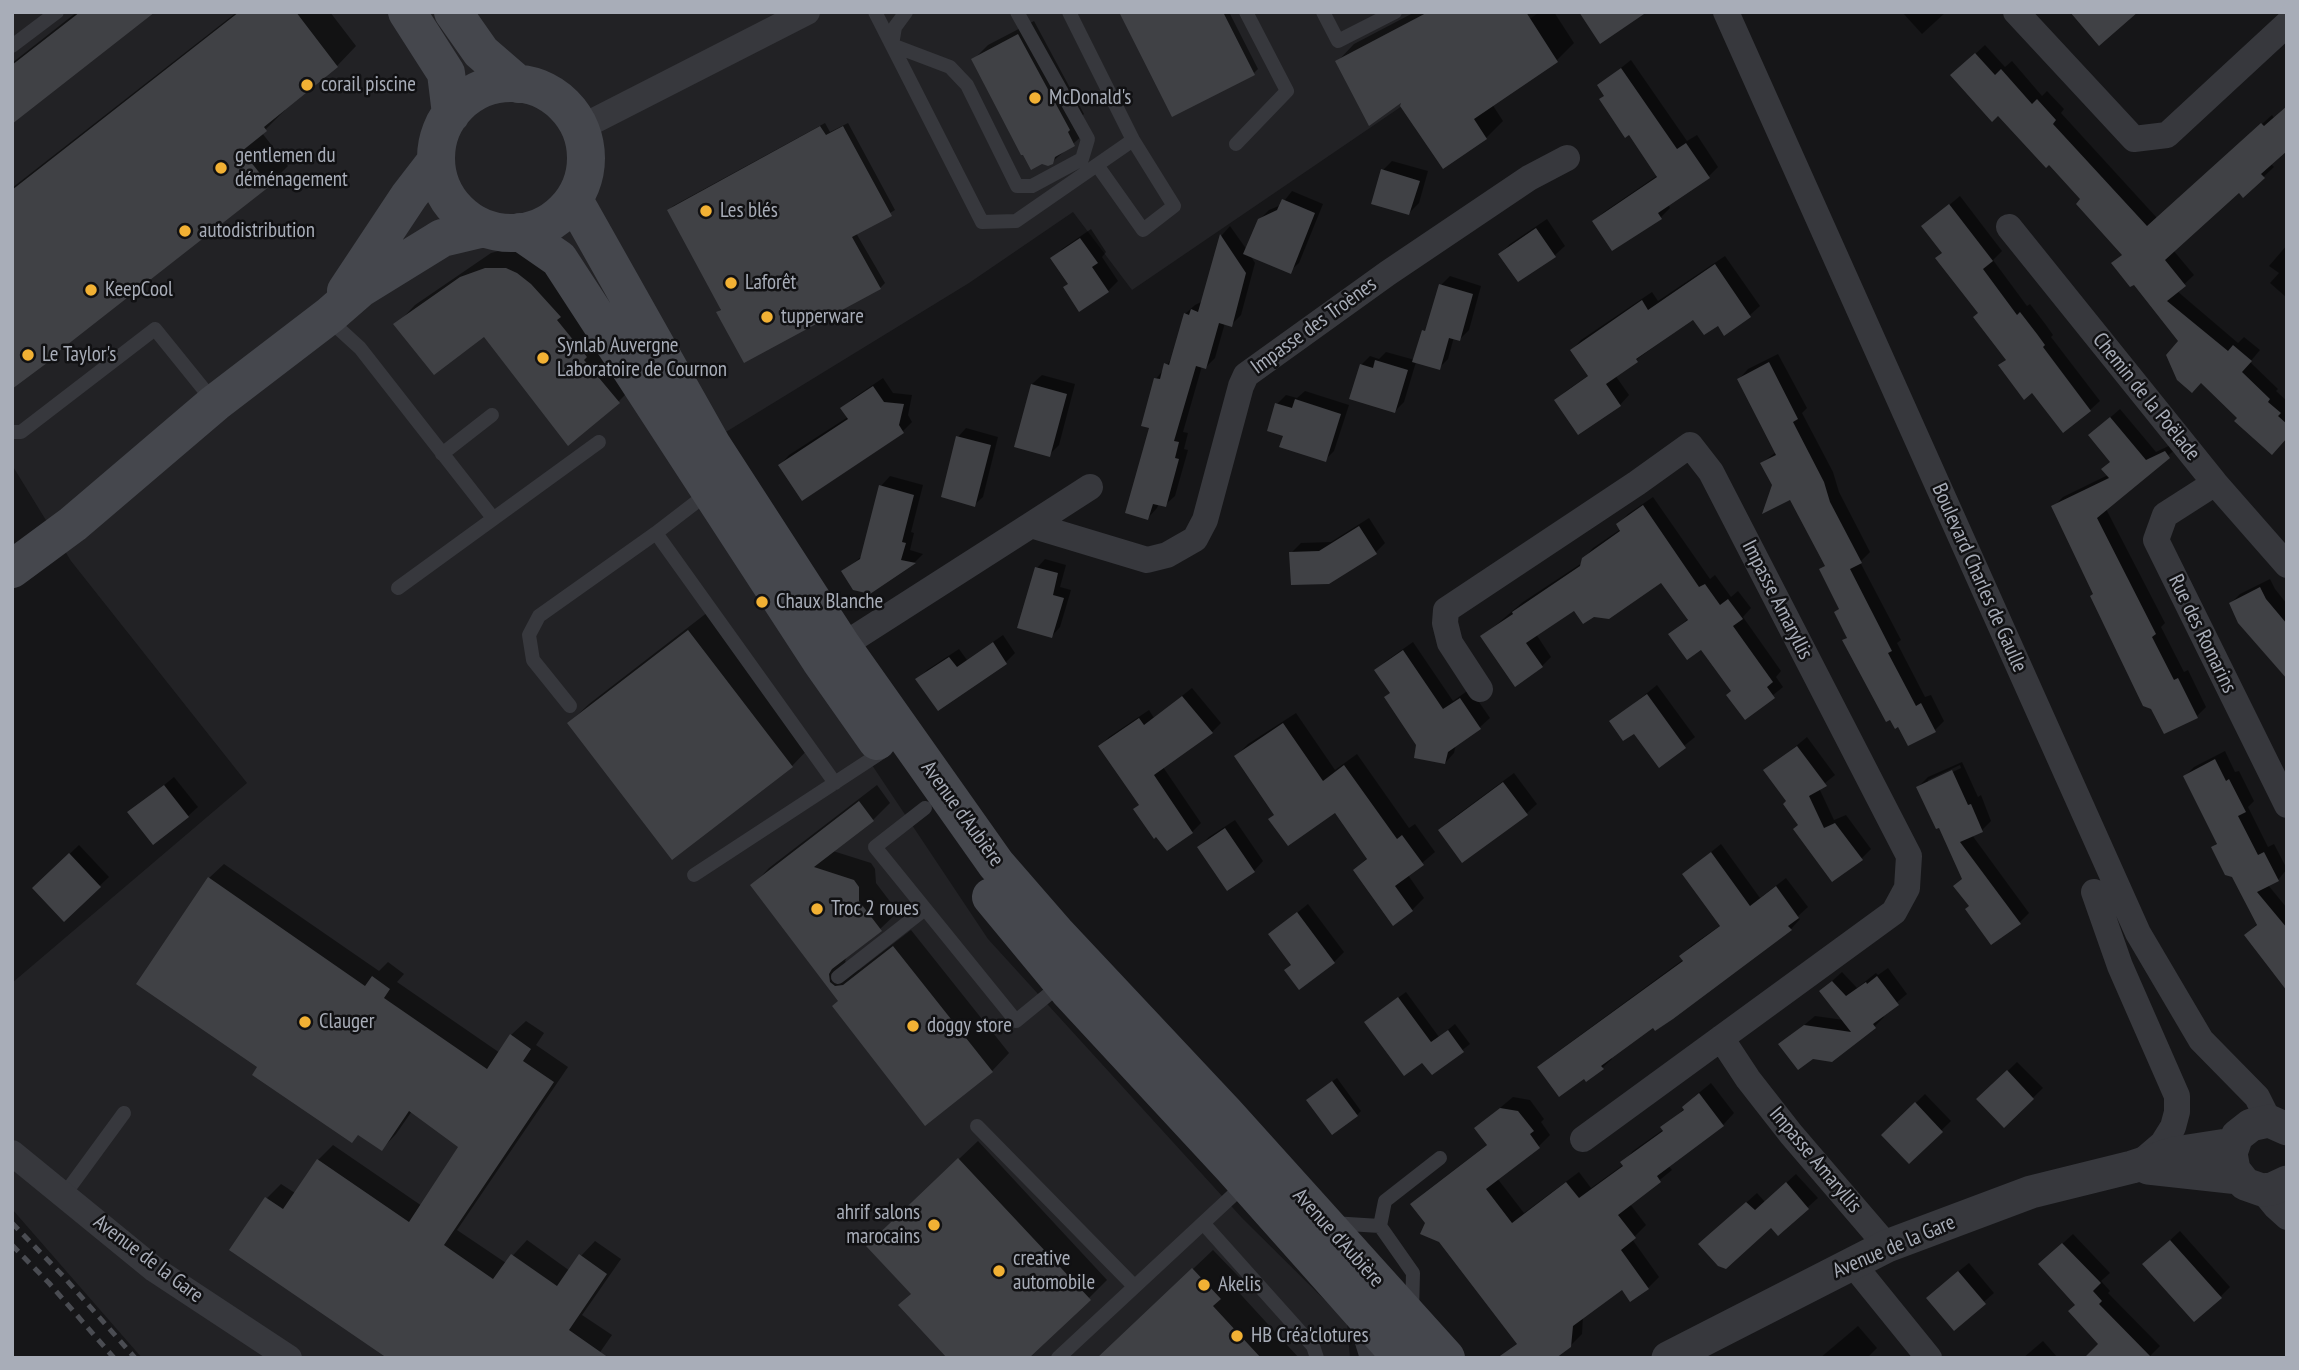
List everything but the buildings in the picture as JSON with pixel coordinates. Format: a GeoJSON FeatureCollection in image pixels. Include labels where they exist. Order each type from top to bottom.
{"type":"FeatureCollection","features":[{"type":"Feature","properties":{"kind":"main road"},"geometry":{"type":"LineString","coordinates":[[407,12],[446,73],[451,114]]}},
{"type":"Feature","properties":{"kind":"main road"},"geometry":{"type":"LineString","coordinates":[[453,12],[481,52],[518,83]]}},
{"type":"Feature","properties":{"kind":"main road"},"geometry":{"type":"LineString","coordinates":[[12,569],[73,524],[215,403],[361,288],[442,238],[502,230],[536,229],[564,212],[581,187],[586,164],[585,142],[580,128],[566,107],[556,98],[545,91],[518,83],[481,90],[461,102],[451,114],[440,136],[436,161],[439,178],[451,201],[469,220],[502,230]]}},
{"type":"Feature","properties":{"kind":"main road"},"geometry":{"type":"LineString","coordinates":[[330,315],[409,196],[436,161]]}},
{"type":"Feature","properties":{"kind":"main road","name":"Avenue d'Aubière"},"geometry":{"type":"LineString","coordinates":[[574,200],[712,445],[721,483]]}},
{"type":"Feature","properties":{"kind":"main road","name":"Avenue d'Aubière"},"geometry":{"type":"LineString","coordinates":[[502,230],[559,259],[721,483],[831,653],[894,742],[996,864],[1056,933],[1446,1358]]}},
{"type":"Feature","properties":{"kind":"main road","name":"Avenue d'Aubière"},"geometry":{"type":"LineString","coordinates":[[894,742],[925,808],[974,877],[1062,983],[1402,1358]]}},
{"type":"Feature","properties":{"kind":"street"},"geometry":{"type":"LineString","coordinates":[[580,128],[807,12]]}},
{"type":"Feature","properties":{"kind":"street","name":"Boulevard Charles de Gaulle"},"geometry":{"type":"LineString","coordinates":[[1726,12],[2138,933],[2200,1040],[2258,1097],[2281,1125]]}},
{"type":"Feature","properties":{"kind":"street"},"geometry":{"type":"LineString","coordinates":[[2016,12],[2134,139],[2167,135],[2287,24]]}},
{"type":"Feature","properties":{"kind":"street","name":"Impasse des Troènes"},"geometry":{"type":"LineString","coordinates":[[1031,525],[1147,560],[1167,555],[1195,538],[1205,520],[1246,375],[1420,251],[1530,178],[1567,158]]}},
{"type":"Feature","properties":{"kind":"street","name":"Chemin de la Poëlade"},"geometry":{"type":"LineString","coordinates":[[2009,227],[2215,483],[2287,565]]}},
{"type":"Feature","properties":{"kind":"street","name":"Impasse Amaryllis"},"geometry":{"type":"LineString","coordinates":[[1480,689],[1450,643],[1445,623],[1446,610],[1690,445],[1711,472],[1909,856],[1906,888],[1894,912],[1583,1139]]}},
{"type":"Feature","properties":{"kind":"street","name":"Rue des Romarins"},"geometry":{"type":"LineString","coordinates":[[2215,483],[2165,515],[2156,540],[2287,805]]}},
{"type":"Feature","properties":{"kind":"street"},"geometry":{"type":"LineString","coordinates":[[831,653],[1090,487]]}},
{"type":"Feature","properties":{"kind":"street"},"geometry":{"type":"LineString","coordinates":[[2094,892],[2120,966],[2177,1096],[2173,1127],[2163,1143],[2132,1167]]}},
{"type":"Feature","properties":{"kind":"street","name":"Impasse Amaryllis"},"geometry":{"type":"LineString","coordinates":[[1721,1038],[1748,1079],[1791,1134],[1888,1246]]}},
{"type":"Feature","properties":{"kind":"street"},"geometry":{"type":"LineString","coordinates":[[2281,1125],[2251,1125],[2243,1129],[2233,1144],[2231,1161],[2263,1183],[2276,1207],[2287,1217]]}},
{"type":"Feature","properties":{"kind":"street","name":"Avenue de la Gare"},"geometry":{"type":"LineString","coordinates":[[1668,1358],[1888,1246],[2031,1192],[2132,1167],[2175,1153],[2233,1144]]}},
{"type":"Feature","properties":{"kind":"street","name":"Avenue de la Gare"},"geometry":{"type":"LineString","coordinates":[[12,1153],[154,1269],[289,1358]]}},
{"type":"Feature","properties":{"kind":"street","name":"Avenue de la Gare"},"geometry":{"type":"LineString","coordinates":[[2132,1167],[2263,1183]]}},
{"type":"Feature","properties":{"kind":"street"},"geometry":{"type":"LineString","coordinates":[[1852,1263],[1929,1358]]}},
{"type":"Feature","properties":{"kind":"street"},"geometry":{"type":"LineString","coordinates":[[1359,1311],[1373,1358]]}},
{"type":"Feature","properties":{"kind":"lane"},"geometry":{"type":"LineString","coordinates":[[12,46],[57,12]]}},
{"type":"Feature","properties":{"kind":"lane"},"geometry":{"type":"LineString","coordinates":[[875,12],[982,222],[1016,221],[1133,140]]}},
{"type":"Feature","properties":{"kind":"lane"},"geometry":{"type":"LineString","coordinates":[[892,45],[895,27],[906,12]]}},
{"type":"Feature","properties":{"kind":"lane"},"geometry":{"type":"LineString","coordinates":[[892,45],[950,67],[967,85],[1017,186],[1032,186],[1082,159],[1088,139],[1017,12]]}},
{"type":"Feature","properties":{"kind":"lane"},"geometry":{"type":"LineString","coordinates":[[1069,12],[1133,140],[1174,206],[1143,230],[1097,165]]}},
{"type":"Feature","properties":{"kind":"lane"},"geometry":{"type":"LineString","coordinates":[[1236,144],[1287,91],[1246,12]]}},
{"type":"Feature","properties":{"kind":"lane"},"geometry":{"type":"LineString","coordinates":[[1323,12],[1338,41],[1395,12]]}},
{"type":"Feature","properties":{"kind":"lane"},"geometry":{"type":"LineString","coordinates":[[330,315],[337,327],[360,348],[493,518]]}},
{"type":"Feature","properties":{"kind":"lane"},"geometry":{"type":"LineString","coordinates":[[12,432],[21,432],[155,329],[215,403]]}},
{"type":"Feature","properties":{"kind":"lane"},"geometry":{"type":"LineString","coordinates":[[442,454],[492,415]]}},
{"type":"Feature","properties":{"kind":"lane"},"geometry":{"type":"LineString","coordinates":[[398,588],[599,442]]}},
{"type":"Feature","properties":{"kind":"lane"},"geometry":{"type":"LineString","coordinates":[[570,706],[533,660],[529,635],[539,616],[721,483]]}},
{"type":"Feature","properties":{"kind":"lane"},"geometry":{"type":"LineString","coordinates":[[656,533],[835,783]]}},
{"type":"Feature","properties":{"kind":"lane"},"geometry":{"type":"LineString","coordinates":[[694,875],[894,742]]}},
{"type":"Feature","properties":{"kind":"lane"},"geometry":{"type":"LineString","coordinates":[[925,808],[875,847],[1016,1021],[1062,983]]}},
{"type":"Feature","properties":{"kind":"lane"},"geometry":{"type":"LineString","coordinates":[[838,977],[925,909]]}},
{"type":"Feature","properties":{"kind":"lane"},"geometry":{"type":"LineString","coordinates":[[64,1195],[124,1113]]}},
{"type":"Feature","properties":{"kind":"lane"},"geometry":{"type":"LineString","coordinates":[[977,1126],[1134,1286]]}},
{"type":"Feature","properties":{"kind":"lane"},"geometry":{"type":"LineString","coordinates":[[1412,1320],[1413,1273],[1380,1226],[1385,1201],[1440,1158]]}},
{"type":"Feature","properties":{"kind":"lane"},"geometry":{"type":"LineString","coordinates":[[1058,1358],[1246,1183]]}},
{"type":"Feature","properties":{"kind":"lane"},"geometry":{"type":"LineString","coordinates":[[1203,1223],[1313,1346],[1317,1358]]}},
{"type":"Feature","properties":{"kind":"lane"},"geometry":{"type":"LineString","coordinates":[[1324,1223],[1380,1226]]}},
{"type":"Feature","properties":{"kind":"shaded area"},"geometry":{"type":"Polygon","coordinates":[[[12,12],[1540,12],[1132,290],[1073,212],[969,283],[672,465],[988,939],[1243,1219],[1347,1322],[1350,1358],[142,1358],[12,1209],[12,983],[247,783],[71,561],[12,465],[12,12]]]}},
{"type":"Feature","properties":{"kind":"railway"},"geometry":{"type":"LineString","coordinates":[[12,1223],[135,1358]]}},
{"type":"Feature","properties":{"kind":"railway"},"geometry":{"type":"LineString","coordinates":[[12,1245],[114,1358]]}},
{"type":"Feature","properties":{"kind":"place","name":"corail piscine"},"geometry":{"type":"Point","coordinates":[307,85]}},
{"type":"Feature","properties":{"kind":"place","name":"McDonald's"},"geometry":{"type":"Point","coordinates":[1035,98]}},
{"type":"Feature","properties":{"kind":"place","name":"gentlemen du déménagement"},"geometry":{"type":"Point","coordinates":[221,168]}},
{"type":"Feature","properties":{"kind":"place","name":"Les blés"},"geometry":{"type":"Point","coordinates":[706,211]}},
{"type":"Feature","properties":{"kind":"place","name":"autodistribution"},"geometry":{"type":"Point","coordinates":[185,231]}},
{"type":"Feature","properties":{"kind":"place","name":"Laforêt"},"geometry":{"type":"Point","coordinates":[731,283]}},
{"type":"Feature","properties":{"kind":"place","name":"KeepCool"},"geometry":{"type":"Point","coordinates":[91,290]}},
{"type":"Feature","properties":{"kind":"place","name":"tupperware"},"geometry":{"type":"Point","coordinates":[767,317]}},
{"type":"Feature","properties":{"kind":"place","name":"Le Taylor's"},"geometry":{"type":"Point","coordinates":[28,355]}},
{"type":"Feature","properties":{"kind":"place","name":"Synlab Auvergne Laboratoire de Cournon"},"geometry":{"type":"Point","coordinates":[543,358]}},
{"type":"Feature","properties":{"kind":"place","name":"Chaux Blanche"},"geometry":{"type":"Point","coordinates":[762,602]}},
{"type":"Feature","properties":{"kind":"place","name":"Troc 2 roues"},"geometry":{"type":"Point","coordinates":[817,909]}},
{"type":"Feature","properties":{"kind":"place","name":"Clauger"},"geometry":{"type":"Point","coordinates":[305,1022]}},
{"type":"Feature","properties":{"kind":"place","name":"doggy store"},"geometry":{"type":"Point","coordinates":[913,1026]}},
{"type":"Feature","properties":{"kind":"place","name":"ahrif salons marocains"},"geometry":{"type":"Point","coordinates":[934,1225]}},
{"type":"Feature","properties":{"kind":"place","name":"creative automobile"},"geometry":{"type":"Point","coordinates":[999,1271]}},
{"type":"Feature","properties":{"kind":"place","name":"Akelis"},"geometry":{"type":"Point","coordinates":[1204,1285]}},
{"type":"Feature","properties":{"kind":"place","name":"HB Créa'clotures"},"geometry":{"type":"Point","coordinates":[1237,1336]}}]}
